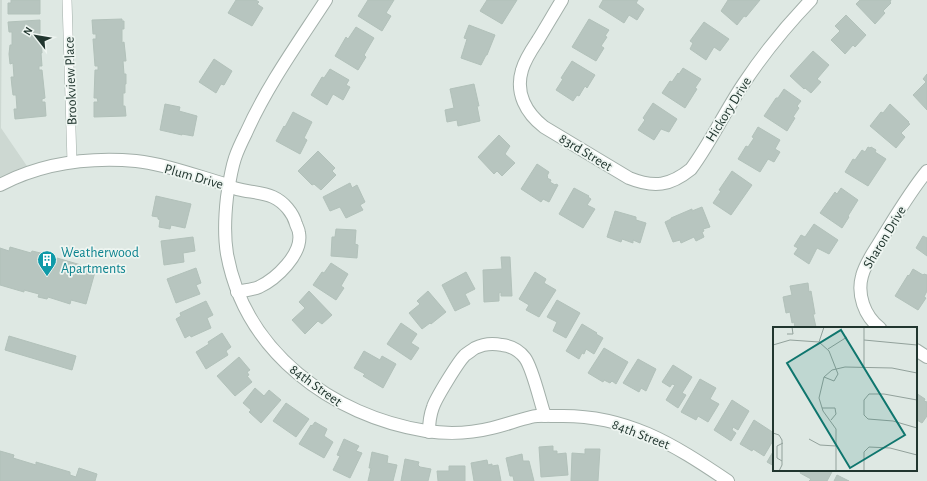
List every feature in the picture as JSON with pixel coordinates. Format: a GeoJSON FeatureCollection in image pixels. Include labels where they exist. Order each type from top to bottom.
{"type":"FeatureCollection","features":[{"type":"Feature","properties":{"kind":"street","name":"Plum Drive"},"geometry":{"type":"LineString","coordinates":[[0,185],[13,178],[44,168],[90,160],[137,161],[225,184],[229,187],[235,157],[253,118],[276,77],[326,0]]}},
{"type":"Feature","properties":{"kind":"street","name":"83rd Street"},"geometry":{"type":"LineString","coordinates":[[562,0],[522,70],[520,84],[521,96],[527,109],[535,120],[544,127],[629,178]]}},
{"type":"Feature","properties":{"kind":"street","name":"Hickory Drive"},"geometry":{"type":"LineString","coordinates":[[629,178],[642,183],[668,183],[681,177],[691,169],[744,83],[766,51],[791,20],[811,0]]}},
{"type":"Feature","properties":{"kind":"street","name":"Sharon Drive"},"geometry":{"type":"LineString","coordinates":[[879,327],[868,316],[862,304],[860,289],[862,275],[867,263],[894,219],[927,171]]}},
{"type":"Feature","properties":{"kind":"street"},"geometry":{"type":"LineString","coordinates":[[229,187],[272,197],[285,206],[294,217],[300,234],[295,252],[285,267],[274,277],[258,287],[237,292]]}},
{"type":"Feature","properties":{"kind":"street","name":"84th Street"},"geometry":{"type":"LineString","coordinates":[[229,187],[225,215],[227,253],[237,292],[255,327],[267,342],[289,366],[329,397],[376,419],[429,432],[451,433],[489,429],[533,417],[545,416],[578,415],[620,422],[648,433],[676,447],[728,481]]}},
{"type":"Feature","properties":{"kind":"street"},"geometry":{"type":"LineString","coordinates":[[429,432],[430,416],[433,406],[464,356],[474,348],[495,343],[508,346],[518,351],[526,359],[545,416]]}},
{"type":"Feature","properties":{"kind":"street"},"geometry":{"type":"LineString","coordinates":[[917,351],[927,357]]}},
{"type":"Feature","properties":{"kind":"lane","name":"Brookview Place"},"geometry":{"type":"LineString","coordinates":[[67,0],[72,162]]}},
{"type":"Feature","properties":{"kind":"shaded area"},"geometry":{"type":"Polygon","coordinates":[[[0,0],[2,0],[1,128],[31,172],[0,185],[0,0]]]}},
{"type":"Feature","properties":{"kind":"building"},"geometry":{"type":"Polygon","coordinates":[[[11,0],[40,0],[40,14],[8,14],[8,3],[11,3],[11,0]]]}},
{"type":"Feature","properties":{"kind":"building"},"geometry":{"type":"Polygon","coordinates":[[[236,0],[256,0],[259,2],[257,4],[263,8],[252,26],[228,13],[236,0]]]}},
{"type":"Feature","properties":{"kind":"building"},"geometry":{"type":"Polygon","coordinates":[[[368,0],[394,0],[386,13],[391,16],[382,31],[358,16],[368,0]]]}},
{"type":"Feature","properties":{"kind":"building"},"geometry":{"type":"Polygon","coordinates":[[[487,0],[517,0],[502,24],[480,11],[487,0]]]}},
{"type":"Feature","properties":{"kind":"building"},"geometry":{"type":"Polygon","coordinates":[[[603,0],[638,0],[636,3],[644,9],[637,20],[629,15],[624,23],[599,7],[603,0]]]}},
{"type":"Feature","properties":{"kind":"building"},"geometry":{"type":"Polygon","coordinates":[[[728,0],[760,0],[746,17],[744,16],[737,25],[721,11],[728,0]]]}},
{"type":"Feature","properties":{"kind":"building"},"geometry":{"type":"Polygon","coordinates":[[[860,0],[891,0],[891,3],[883,11],[885,13],[875,24],[856,4],[860,0]]]}},
{"type":"Feature","properties":{"kind":"building"},"geometry":{"type":"Polygon","coordinates":[[[846,15],[866,35],[855,47],[853,45],[845,54],[831,40],[840,31],[835,26],[846,15]]]}},
{"type":"Feature","properties":{"kind":"building"},"geometry":{"type":"Polygon","coordinates":[[[122,19],[122,21],[124,21],[124,29],[122,29],[122,43],[124,42],[126,61],[123,61],[124,74],[126,74],[126,84],[125,93],[123,93],[123,106],[125,106],[126,116],[94,117],[94,102],[98,102],[97,98],[94,98],[95,70],[98,70],[98,66],[95,66],[93,39],[96,39],[96,34],[93,34],[92,20],[122,19]]]}},
{"type":"Feature","properties":{"kind":"building"},"geometry":{"type":"Polygon","coordinates":[[[589,19],[609,30],[605,36],[607,37],[601,46],[604,48],[596,61],[572,47],[589,19]]]}},
{"type":"Feature","properties":{"kind":"building"},"geometry":{"type":"Polygon","coordinates":[[[40,20],[40,34],[37,34],[38,38],[41,38],[42,66],[39,66],[39,70],[42,70],[45,98],[42,99],[42,102],[45,102],[46,116],[15,119],[14,109],[17,109],[16,95],[13,95],[11,77],[14,77],[13,63],[10,64],[9,54],[10,45],[12,45],[12,32],[9,32],[8,22],[40,20]]]}},
{"type":"Feature","properties":{"kind":"building"},"geometry":{"type":"Polygon","coordinates":[[[704,22],[729,39],[720,51],[714,47],[706,60],[690,49],[693,43],[690,41],[704,22]]]}},
{"type":"Feature","properties":{"kind":"building"},"geometry":{"type":"Polygon","coordinates":[[[469,25],[495,35],[487,55],[481,65],[461,58],[467,39],[464,38],[469,25]]]}},
{"type":"Feature","properties":{"kind":"building"},"geometry":{"type":"Polygon","coordinates":[[[356,27],[374,38],[364,55],[366,57],[358,70],[335,56],[346,37],[348,39],[356,27]]]}},
{"type":"Feature","properties":{"kind":"building"},"geometry":{"type":"Polygon","coordinates":[[[813,51],[829,65],[817,79],[821,82],[811,93],[805,88],[804,89],[790,76],[813,51]]]}},
{"type":"Feature","properties":{"kind":"building"},"geometry":{"type":"Polygon","coordinates":[[[214,59],[232,71],[224,85],[221,84],[216,93],[199,82],[214,59]]]}},
{"type":"Feature","properties":{"kind":"building"},"geometry":{"type":"Polygon","coordinates":[[[572,61],[595,75],[587,88],[585,86],[579,96],[577,95],[573,101],[556,90],[563,79],[561,78],[572,61]]]}},
{"type":"Feature","properties":{"kind":"building"},"geometry":{"type":"Polygon","coordinates":[[[683,68],[701,79],[695,88],[697,89],[685,108],[662,93],[670,81],[672,82],[683,68]]]}},
{"type":"Feature","properties":{"kind":"building"},"geometry":{"type":"Polygon","coordinates":[[[330,69],[349,80],[346,85],[350,87],[343,100],[333,94],[327,105],[311,95],[322,77],[324,78],[330,69]]]}},
{"type":"Feature","properties":{"kind":"building"},"geometry":{"type":"Polygon","coordinates":[[[927,74],[927,110],[913,95],[926,82],[923,79],[927,74]]]}},
{"type":"Feature","properties":{"kind":"building"},"geometry":{"type":"Polygon","coordinates":[[[474,84],[479,106],[477,106],[480,121],[458,126],[457,120],[447,122],[445,110],[454,108],[450,89],[474,84]]]}},
{"type":"Feature","properties":{"kind":"building"},"geometry":{"type":"Polygon","coordinates":[[[784,89],[801,101],[797,106],[799,108],[793,117],[795,118],[787,131],[764,116],[784,89]]]}},
{"type":"Feature","properties":{"kind":"building"},"geometry":{"type":"Polygon","coordinates":[[[653,103],[677,119],[669,132],[661,129],[654,140],[638,130],[645,120],[643,118],[653,103]]]}},
{"type":"Feature","properties":{"kind":"building"},"geometry":{"type":"Polygon","coordinates":[[[165,104],[180,107],[179,111],[197,116],[193,136],[160,130],[165,104]]]}},
{"type":"Feature","properties":{"kind":"building"},"geometry":{"type":"Polygon","coordinates":[[[890,104],[910,124],[901,133],[905,137],[896,148],[870,126],[881,112],[883,113],[890,104]]]}},
{"type":"Feature","properties":{"kind":"building"},"geometry":{"type":"Polygon","coordinates":[[[293,112],[312,122],[304,138],[307,140],[300,154],[276,141],[293,112]]]}},
{"type":"Feature","properties":{"kind":"building"},"geometry":{"type":"Polygon","coordinates":[[[758,127],[780,140],[775,149],[780,152],[774,162],[768,159],[760,172],[738,159],[746,146],[748,147],[754,138],[752,137],[758,127]]]}},
{"type":"Feature","properties":{"kind":"building"},"geometry":{"type":"Polygon","coordinates":[[[499,135],[510,146],[505,154],[515,163],[502,176],[497,171],[494,174],[478,157],[499,135]]]}},
{"type":"Feature","properties":{"kind":"building"},"geometry":{"type":"Polygon","coordinates":[[[868,147],[876,150],[875,152],[886,159],[868,186],[845,172],[853,159],[855,160],[862,150],[865,152],[868,147]]]}},
{"type":"Feature","properties":{"kind":"building"},"geometry":{"type":"Polygon","coordinates":[[[318,151],[335,168],[332,171],[336,175],[321,190],[314,184],[312,185],[298,171],[318,151]]]}},
{"type":"Feature","properties":{"kind":"building"},"geometry":{"type":"Polygon","coordinates":[[[537,164],[549,172],[547,178],[551,180],[550,182],[558,185],[549,202],[543,199],[541,202],[521,189],[537,164]]]}},
{"type":"Feature","properties":{"kind":"building"},"geometry":{"type":"Polygon","coordinates":[[[732,171],[752,185],[731,215],[713,203],[721,191],[719,190],[732,171]]]}},
{"type":"Feature","properties":{"kind":"building"},"geometry":{"type":"Polygon","coordinates":[[[350,183],[352,188],[357,185],[365,202],[360,205],[363,210],[346,218],[340,207],[330,211],[323,197],[350,183]]]}},
{"type":"Feature","properties":{"kind":"building"},"geometry":{"type":"Polygon","coordinates":[[[574,188],[589,196],[588,197],[591,199],[587,205],[595,209],[583,228],[559,214],[574,188]]]}},
{"type":"Feature","properties":{"kind":"building"},"geometry":{"type":"Polygon","coordinates":[[[841,188],[858,200],[842,228],[820,213],[835,192],[837,194],[841,188]]]}},
{"type":"Feature","properties":{"kind":"building"},"geometry":{"type":"Polygon","coordinates":[[[156,196],[191,204],[185,228],[171,225],[170,229],[159,227],[160,220],[158,217],[152,216],[156,196]]]}},
{"type":"Feature","properties":{"kind":"building"},"geometry":{"type":"Polygon","coordinates":[[[702,207],[710,227],[703,229],[704,231],[702,232],[704,237],[696,241],[694,237],[681,243],[680,240],[673,242],[665,222],[692,209],[692,211],[702,207]]]}},
{"type":"Feature","properties":{"kind":"building"},"geometry":{"type":"Polygon","coordinates":[[[615,211],[636,217],[636,220],[646,223],[640,243],[633,240],[633,243],[622,239],[621,242],[607,237],[615,211]]]}},
{"type":"Feature","properties":{"kind":"building"},"geometry":{"type":"Polygon","coordinates":[[[814,224],[838,240],[829,254],[817,248],[809,264],[794,254],[798,248],[794,246],[801,235],[805,237],[814,224]]]}},
{"type":"Feature","properties":{"kind":"building"},"geometry":{"type":"Polygon","coordinates":[[[336,229],[356,230],[355,244],[358,245],[357,258],[331,256],[332,237],[335,237],[336,229]]]}},
{"type":"Feature","properties":{"kind":"building"},"geometry":{"type":"Polygon","coordinates":[[[923,236],[927,238],[927,256],[916,248],[923,236]]]}},
{"type":"Feature","properties":{"kind":"building"},"geometry":{"type":"Polygon","coordinates":[[[193,237],[195,251],[183,253],[184,262],[164,265],[161,241],[193,237]]]}},
{"type":"Feature","properties":{"kind":"building","name":"Weatherwood Apartments"},"geometry":{"type":"Polygon","coordinates":[[[10,247],[31,253],[32,251],[45,254],[43,258],[55,262],[57,258],[81,265],[80,268],[95,272],[86,304],[71,300],[70,304],[48,297],[47,299],[38,297],[39,294],[24,290],[24,292],[0,285],[0,248],[9,251],[10,247]]]}},
{"type":"Feature","properties":{"kind":"building"},"geometry":{"type":"Polygon","coordinates":[[[501,257],[510,257],[512,296],[501,296],[501,292],[499,293],[499,301],[484,302],[483,270],[502,269],[501,257]]]}},
{"type":"Feature","properties":{"kind":"building"},"geometry":{"type":"Polygon","coordinates":[[[331,263],[348,274],[341,286],[344,288],[336,300],[313,285],[322,272],[324,273],[331,263]]]}},
{"type":"Feature","properties":{"kind":"building"},"geometry":{"type":"Polygon","coordinates":[[[196,268],[201,283],[196,285],[200,294],[176,303],[167,279],[196,268]]]}},
{"type":"Feature","properties":{"kind":"building"},"geometry":{"type":"Polygon","coordinates":[[[913,269],[923,275],[927,275],[927,291],[924,297],[926,298],[918,310],[895,296],[913,269]]]}},
{"type":"Feature","properties":{"kind":"building"},"geometry":{"type":"Polygon","coordinates":[[[466,272],[475,289],[465,294],[470,304],[455,311],[442,285],[466,272]]]}},
{"type":"Feature","properties":{"kind":"building"},"geometry":{"type":"Polygon","coordinates":[[[535,272],[546,279],[544,283],[556,290],[539,317],[526,310],[529,305],[519,299],[535,272]]]}},
{"type":"Feature","properties":{"kind":"building"},"geometry":{"type":"Polygon","coordinates":[[[808,283],[809,292],[811,291],[816,327],[795,327],[794,322],[792,323],[790,312],[786,313],[783,297],[792,295],[790,286],[808,283]]]}},
{"type":"Feature","properties":{"kind":"building"},"geometry":{"type":"Polygon","coordinates":[[[309,291],[332,315],[322,324],[318,321],[305,334],[292,320],[305,308],[299,302],[309,291]]]}},
{"type":"Feature","properties":{"kind":"building"},"geometry":{"type":"Polygon","coordinates":[[[428,291],[446,312],[422,329],[409,313],[420,304],[417,301],[428,291]]]}},
{"type":"Feature","properties":{"kind":"building"},"geometry":{"type":"Polygon","coordinates":[[[557,300],[580,313],[566,338],[553,331],[557,322],[547,317],[557,300]]]}},
{"type":"Feature","properties":{"kind":"building"},"geometry":{"type":"Polygon","coordinates":[[[206,301],[213,315],[207,318],[211,328],[191,337],[190,335],[185,338],[176,319],[181,316],[180,313],[206,301]]]}},
{"type":"Feature","properties":{"kind":"building"},"geometry":{"type":"Polygon","coordinates":[[[401,323],[417,334],[411,343],[419,348],[411,360],[387,344],[401,323]]]}},
{"type":"Feature","properties":{"kind":"building"},"geometry":{"type":"Polygon","coordinates":[[[582,324],[603,338],[594,354],[586,349],[584,354],[582,353],[579,359],[566,351],[582,324]]]}},
{"type":"Feature","properties":{"kind":"building"},"geometry":{"type":"Polygon","coordinates":[[[222,333],[231,347],[226,351],[228,355],[206,369],[196,352],[209,344],[208,342],[222,333]]]}},
{"type":"Feature","properties":{"kind":"building"},"geometry":{"type":"Polygon","coordinates":[[[9,336],[76,356],[72,370],[5,350],[9,336]]]}},
{"type":"Feature","properties":{"kind":"building"},"geometry":{"type":"Polygon","coordinates":[[[604,348],[628,362],[616,384],[612,381],[610,383],[604,380],[603,382],[588,373],[604,348]]]}},
{"type":"Feature","properties":{"kind":"building"},"geometry":{"type":"Polygon","coordinates":[[[364,351],[380,360],[382,356],[396,364],[383,388],[363,376],[365,374],[354,368],[364,351]]]}},
{"type":"Feature","properties":{"kind":"building"},"geometry":{"type":"Polygon","coordinates":[[[239,357],[250,370],[247,372],[249,375],[247,376],[252,382],[235,396],[217,376],[239,357]]]}},
{"type":"Feature","properties":{"kind":"building"},"geometry":{"type":"Polygon","coordinates":[[[638,359],[656,369],[646,391],[641,388],[639,392],[623,383],[638,359]]]}},
{"type":"Feature","properties":{"kind":"building"},"geometry":{"type":"Polygon","coordinates":[[[673,365],[692,377],[682,393],[686,395],[678,408],[666,400],[675,385],[672,384],[670,387],[662,382],[673,365]]]}},
{"type":"Feature","properties":{"kind":"building"},"geometry":{"type":"Polygon","coordinates":[[[700,379],[716,388],[710,399],[719,404],[708,422],[698,416],[696,420],[681,412],[700,379]]]}},
{"type":"Feature","properties":{"kind":"building"},"geometry":{"type":"Polygon","coordinates":[[[255,388],[264,396],[269,390],[281,400],[261,423],[249,412],[251,410],[243,403],[255,388]]]}},
{"type":"Feature","properties":{"kind":"building"},"geometry":{"type":"Polygon","coordinates":[[[917,394],[927,402],[927,416],[922,423],[917,420],[917,394]]]}},
{"type":"Feature","properties":{"kind":"building"},"geometry":{"type":"Polygon","coordinates":[[[732,400],[749,411],[738,430],[733,427],[732,430],[736,433],[731,441],[714,430],[732,400]]]}},
{"type":"Feature","properties":{"kind":"building"},"geometry":{"type":"Polygon","coordinates":[[[286,403],[309,419],[296,437],[273,421],[286,403]]]}},
{"type":"Feature","properties":{"kind":"building"},"geometry":{"type":"Polygon","coordinates":[[[754,420],[773,432],[773,441],[764,456],[753,449],[752,451],[740,444],[754,420]]]}},
{"type":"Feature","properties":{"kind":"building"},"geometry":{"type":"Polygon","coordinates":[[[315,422],[327,429],[324,436],[333,442],[324,458],[299,444],[311,425],[312,426],[315,422]]]}},
{"type":"Feature","properties":{"kind":"building"},"geometry":{"type":"Polygon","coordinates":[[[344,439],[359,446],[356,451],[362,453],[350,478],[333,470],[340,456],[337,455],[344,439]]]}},
{"type":"Feature","properties":{"kind":"building"},"geometry":{"type":"Polygon","coordinates":[[[553,446],[553,451],[557,451],[557,454],[566,453],[568,475],[541,477],[539,447],[553,446]]]}},
{"type":"Feature","properties":{"kind":"building"},"geometry":{"type":"Polygon","coordinates":[[[585,449],[600,449],[598,481],[571,481],[572,453],[585,454],[585,449]]]}},
{"type":"Feature","properties":{"kind":"building"},"geometry":{"type":"Polygon","coordinates":[[[0,451],[14,455],[13,458],[36,465],[36,462],[70,472],[70,475],[76,477],[79,468],[97,474],[95,481],[0,481],[0,451]]]}},
{"type":"Feature","properties":{"kind":"building"},"geometry":{"type":"Polygon","coordinates":[[[372,452],[388,456],[387,463],[397,465],[393,481],[368,481],[372,452]]]}},
{"type":"Feature","properties":{"kind":"building"},"geometry":{"type":"Polygon","coordinates":[[[773,452],[773,465],[767,462],[773,452]]]}},
{"type":"Feature","properties":{"kind":"building"},"geometry":{"type":"Polygon","coordinates":[[[522,454],[523,461],[529,461],[534,481],[514,481],[513,476],[510,476],[506,458],[522,454]]]}},
{"type":"Feature","properties":{"kind":"building"},"geometry":{"type":"Polygon","coordinates":[[[405,459],[419,462],[418,465],[420,467],[431,469],[428,481],[401,481],[405,459]]]}},
{"type":"Feature","properties":{"kind":"building"},"geometry":{"type":"Polygon","coordinates":[[[487,460],[488,465],[498,465],[501,481],[474,481],[471,463],[487,460]]]}},
{"type":"Feature","properties":{"kind":"building"},"geometry":{"type":"Polygon","coordinates":[[[449,466],[465,466],[465,481],[438,481],[437,471],[449,471],[449,466]]]}},
{"type":"Feature","properties":{"kind":"building"},"geometry":{"type":"Polygon","coordinates":[[[801,471],[832,471],[827,481],[809,481],[811,479],[800,473],[801,471]]]}},
{"type":"Feature","properties":{"kind":"building"},"geometry":{"type":"Polygon","coordinates":[[[837,475],[849,481],[834,481],[837,475]]]}},
{"type":"Feature","properties":{"kind":"place","name":"Weatherwood Apartments"},"geometry":{"type":"Point","coordinates":[47,277]}}]}
